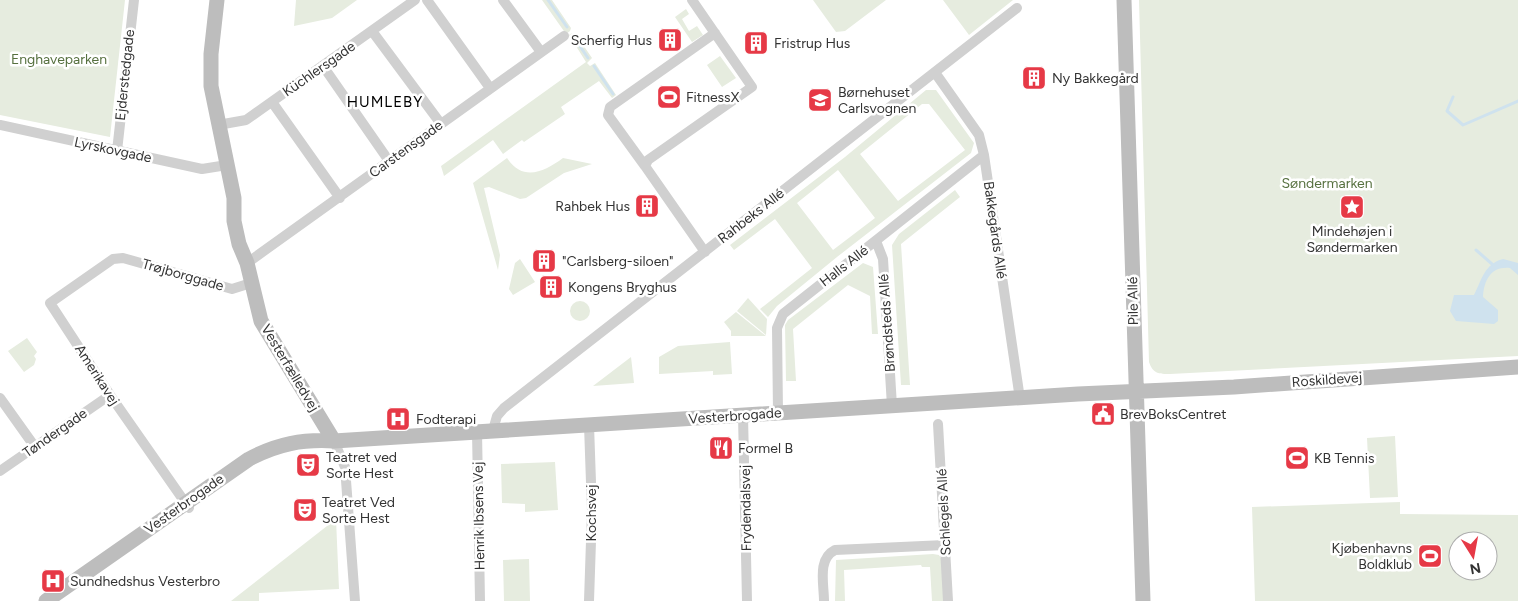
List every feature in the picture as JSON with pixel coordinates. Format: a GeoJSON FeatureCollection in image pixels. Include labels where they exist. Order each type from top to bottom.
{"type":"FeatureCollection","features":[{"type":"Feature","properties":{"kind":"street","name":"Ejderstedgade"},"geometry":{"type":"LineString","coordinates":[[117,151],[134,0]]}},
{"type":"Feature","properties":{"kind":"street","name":"Vesterfælledvej"},"geometry":{"type":"LineString","coordinates":[[217,0],[210,73],[218,125],[234,198],[236,228],[242,252],[247,262],[264,326],[334,441]]}},
{"type":"Feature","properties":{"kind":"street","name":"Küchlersgade"},"geometry":{"type":"LineString","coordinates":[[218,125],[246,120],[414,0]]}},
{"type":"Feature","properties":{"kind":"street"},"geometry":{"type":"LineString","coordinates":[[427,0],[490,88]]}},
{"type":"Feature","properties":{"kind":"street"},"geometry":{"type":"LineString","coordinates":[[503,0],[541,52]]}},
{"type":"Feature","properties":{"kind":"street"},"geometry":{"type":"LineString","coordinates":[[645,166],[648,160],[752,87],[692,0]]}},
{"type":"Feature","properties":{"kind":"street","name":"Pile Allé"},"geometry":{"type":"LineString","coordinates":[[1124,0],[1143,601]]}},
{"type":"Feature","properties":{"kind":"street","name":"Rahbeks Allé"},"geometry":{"type":"LineString","coordinates":[[494,430],[497,416],[504,408],[936,74],[1018,8]]}},
{"type":"Feature","properties":{"kind":"street"},"geometry":{"type":"LineString","coordinates":[[372,30],[441,124]]}},
{"type":"Feature","properties":{"kind":"street"},"geometry":{"type":"LineString","coordinates":[[705,252],[608,115],[610,107],[715,33]]}},
{"type":"Feature","properties":{"kind":"street","name":"Carstensgade"},"geometry":{"type":"LineString","coordinates":[[247,262],[340,198],[564,36]]}},
{"type":"Feature","properties":{"kind":"street"},"geometry":{"type":"LineString","coordinates":[[323,66],[389,161]]}},
{"type":"Feature","properties":{"kind":"street","name":"Bakkegårds Allé"},"geometry":{"type":"LineString","coordinates":[[936,74],[979,135],[984,155],[1020,399]]}},
{"type":"Feature","properties":{"kind":"street"},"geometry":{"type":"LineString","coordinates":[[272,102],[340,198]]}},
{"type":"Feature","properties":{"kind":"street","name":"Lyrskovgade"},"geometry":{"type":"LineString","coordinates":[[0,125],[202,169],[227,165]]}},
{"type":"Feature","properties":{"kind":"street","name":"Halls Allé"},"geometry":{"type":"LineString","coordinates":[[778,413],[777,328],[783,314],[984,155]]}},
{"type":"Feature","properties":{"kind":"street","name":"Brøndsteds Allé"},"geometry":{"type":"LineString","coordinates":[[876,241],[882,259],[892,406]]}},
{"type":"Feature","properties":{"kind":"street","name":"Trøjborggade"},"geometry":{"type":"LineString","coordinates":[[113,259],[123,258],[232,289],[252,283]]}},
{"type":"Feature","properties":{"kind":"street","name":"Amerikavej"},"geometry":{"type":"LineString","coordinates":[[113,259],[50,303],[110,395],[188,506]]}},
{"type":"Feature","properties":{"kind":"street","name":"Roskildevej"},"geometry":{"type":"LineString","coordinates":[[1137,392],[1518,367]]}},
{"type":"Feature","properties":{"kind":"street","name":"Vesterbrogade"},"geometry":{"type":"LineString","coordinates":[[58,601],[266,450],[300,441],[334,441],[1137,392]]}},
{"type":"Feature","properties":{"kind":"street","name":"Tøndergade"},"geometry":{"type":"LineString","coordinates":[[0,471],[110,395]]}},
{"type":"Feature","properties":{"kind":"street"},"geometry":{"type":"LineString","coordinates":[[0,398],[35,447]]}},
{"type":"Feature","properties":{"kind":"street","name":"Frydendalsvej"},"geometry":{"type":"LineString","coordinates":[[743,415],[747,601]]}},
{"type":"Feature","properties":{"kind":"street","name":"Schlegels Allé"},"geometry":{"type":"LineString","coordinates":[[938,424],[948,601]]}},
{"type":"Feature","properties":{"kind":"street","name":"Kochsvej"},"geometry":{"type":"LineString","coordinates":[[588,425],[592,511],[589,601]]}},
{"type":"Feature","properties":{"kind":"street","name":"Henrik Ibsens Vej"},"geometry":{"type":"LineString","coordinates":[[477,431],[480,601]]}},
{"type":"Feature","properties":{"kind":"street"},"geometry":{"type":"LineString","coordinates":[[334,441],[345,467],[355,601]]}},
{"type":"Feature","properties":{"kind":"street","name":"Vesterbrogade"},"geometry":{"type":"LineString","coordinates":[[46,601],[188,506]]}},
{"type":"Feature","properties":{"kind":"street"},"geometry":{"type":"LineString","coordinates":[[824,601],[823,563],[830,553],[835,550],[945,545]]}},
{"type":"Feature","properties":{"kind":"green space","name":"Enghaveparken"},"geometry":{"type":"Polygon","coordinates":[[[0,0],[125,0],[110,137],[0,115],[0,0]]]}},
{"type":"Feature","properties":{"kind":"green space"},"geometry":{"type":"Polygon","coordinates":[[[296,0],[357,0],[332,18],[294,26],[296,0]]]}},
{"type":"Feature","properties":{"kind":"green space"},"geometry":{"type":"Polygon","coordinates":[[[542,0],[552,0],[571,28],[570,31],[566,34],[542,0]]]}},
{"type":"Feature","properties":{"kind":"green space"},"geometry":{"type":"Polygon","coordinates":[[[813,0],[886,0],[845,31],[836,32],[813,0]]]}},
{"type":"Feature","properties":{"kind":"green space"},"geometry":{"type":"Polygon","coordinates":[[[943,0],[1013,0],[969,35],[943,0]]]}},
{"type":"Feature","properties":{"kind":"green space","name":"Søndermarken"},"geometry":{"type":"Polygon","coordinates":[[[1139,0],[1518,0],[1518,356],[1170,374],[1155,371],[1149,362],[1139,0]]]}},
{"type":"Feature","properties":{"kind":"green space"},"geometry":{"type":"Polygon","coordinates":[[[686,9],[689,14],[682,19],[689,31],[697,26],[703,35],[692,42],[675,17],[686,9]]]}},
{"type":"Feature","properties":{"kind":"green space"},"geometry":{"type":"Polygon","coordinates":[[[575,33],[592,58],[587,63],[590,66],[595,63],[616,95],[612,98],[599,81],[561,107],[565,114],[524,142],[522,140],[503,154],[493,140],[444,176],[441,166],[586,62],[569,35],[575,33]]]}},
{"type":"Feature","properties":{"kind":"green space"},"geometry":{"type":"Polygon","coordinates":[[[720,56],[736,78],[722,87],[707,65],[720,56]]]}},
{"type":"Feature","properties":{"kind":"green space"},"geometry":{"type":"Polygon","coordinates":[[[926,90],[936,90],[974,143],[971,153],[837,257],[777,306],[768,317],[760,309],[812,268],[775,219],[734,250],[730,245],[845,157],[926,90]],[[922,104],[860,154],[898,201],[965,150],[929,104],[922,104]],[[838,170],[797,203],[833,250],[875,218],[838,170]]]}},
{"type":"Feature","properties":{"kind":"green space"},"geometry":{"type":"Polygon","coordinates":[[[507,158],[520,170],[527,172],[541,170],[563,158],[592,164],[564,173],[526,198],[520,199],[489,187],[484,188],[500,255],[498,270],[473,183],[507,158]]]}},
{"type":"Feature","properties":{"kind":"green space"},"geometry":{"type":"Polygon","coordinates":[[[955,190],[960,197],[901,244],[910,385],[901,385],[892,245],[899,234],[955,190]]]}},
{"type":"Feature","properties":{"kind":"green space"},"geometry":{"type":"Polygon","coordinates":[[[520,259],[535,282],[513,295],[509,289],[515,263],[520,259]]]}},
{"type":"Feature","properties":{"kind":"green space"},"geometry":{"type":"Polygon","coordinates":[[[863,263],[873,267],[878,334],[872,334],[870,296],[848,285],[793,329],[796,381],[786,381],[785,325],[788,320],[863,263]]]}},
{"type":"Feature","properties":{"kind":"green space"},"geometry":{"type":"Polygon","coordinates":[[[748,298],[767,319],[766,335],[737,311],[748,298]]]}},
{"type":"Feature","properties":{"kind":"green space"},"geometry":{"type":"Polygon","coordinates":[[[576,301],[584,301],[590,307],[590,315],[584,321],[576,321],[570,315],[570,307],[576,301]]]}},
{"type":"Feature","properties":{"kind":"green space"},"geometry":{"type":"Polygon","coordinates":[[[736,312],[766,336],[731,336],[731,331],[724,322],[736,312]]]}},
{"type":"Feature","properties":{"kind":"green space"},"geometry":{"type":"Polygon","coordinates":[[[27,338],[37,352],[34,356],[36,359],[34,365],[24,372],[8,351],[27,338]]]}},
{"type":"Feature","properties":{"kind":"green space"},"geometry":{"type":"Polygon","coordinates":[[[730,342],[732,374],[713,375],[713,371],[659,374],[659,357],[678,346],[730,342]]]}},
{"type":"Feature","properties":{"kind":"green space"},"geometry":{"type":"Polygon","coordinates":[[[631,357],[634,383],[593,386],[631,357]]]}},
{"type":"Feature","properties":{"kind":"green space"},"geometry":{"type":"Polygon","coordinates":[[[1395,436],[1398,497],[1370,498],[1367,438],[1395,436]]]}},
{"type":"Feature","properties":{"kind":"green space"},"geometry":{"type":"Polygon","coordinates":[[[555,462],[558,510],[525,512],[525,504],[502,503],[501,464],[555,462]]]}},
{"type":"Feature","properties":{"kind":"green space"},"geometry":{"type":"Polygon","coordinates":[[[1400,502],[1400,514],[1518,515],[1518,601],[1255,601],[1252,507],[1400,502]]]}},
{"type":"Feature","properties":{"kind":"green space"},"geometry":{"type":"Polygon","coordinates":[[[336,519],[339,589],[259,593],[259,601],[231,601],[336,519]]]}},
{"type":"Feature","properties":{"kind":"green space"},"geometry":{"type":"Polygon","coordinates":[[[939,555],[942,560],[944,601],[932,601],[930,567],[922,567],[921,565],[844,570],[845,601],[835,601],[836,560],[939,555]]]}},
{"type":"Feature","properties":{"kind":"green space"},"geometry":{"type":"Polygon","coordinates":[[[529,559],[530,601],[504,601],[503,560],[529,559]]]}},
{"type":"Feature","properties":{"kind":"water"},"geometry":{"type":"Polygon","coordinates":[[[1503,259],[1518,263],[1518,275],[1510,268],[1498,269],[1493,272],[1485,285],[1483,297],[1498,310],[1498,321],[1494,324],[1456,321],[1450,311],[1454,295],[1474,295],[1488,269],[1497,261],[1503,259]]]}},
{"type":"Feature","properties":{"kind":"waterway"},"geometry":{"type":"LineString","coordinates":[[548,0],[567,27]]}},
{"type":"Feature","properties":{"kind":"waterway"},"geometry":{"type":"LineString","coordinates":[[573,36],[588,58]]}},
{"type":"Feature","properties":{"kind":"waterway"},"geometry":{"type":"LineString","coordinates":[[594,66],[613,94]]}},
{"type":"Feature","properties":{"kind":"waterway"},"geometry":{"type":"LineString","coordinates":[[1453,97],[1447,111],[1463,125],[1518,101]]}},
{"type":"Feature","properties":{"kind":"waterway"},"geometry":{"type":"LineString","coordinates":[[1476,250],[1492,264]]}},
{"type":"Feature","properties":{"kind":"place","name":"Scherfig Hus"},"geometry":{"type":"Point","coordinates":[670,40]}},
{"type":"Feature","properties":{"kind":"place","name":"Fristrup Hus"},"geometry":{"type":"Point","coordinates":[756,43]}},
{"type":"Feature","properties":{"kind":"place","name":"Ny Bakkegård"},"geometry":{"type":"Point","coordinates":[1034,78]}},
{"type":"Feature","properties":{"kind":"place","name":"FitnessX"},"geometry":{"type":"Point","coordinates":[669,97]}},
{"type":"Feature","properties":{"kind":"place","name":"Børnehuset Carlsvognen"},"geometry":{"type":"Point","coordinates":[820,100]}},
{"type":"Feature","properties":{"kind":"place","name":"Rahbek Hus"},"geometry":{"type":"Point","coordinates":[647,206]}},
{"type":"Feature","properties":{"kind":"place","name":"Mindehøjen i Søndermarken"},"geometry":{"type":"Point","coordinates":[1352,207]}},
{"type":"Feature","properties":{"kind":"place","name":"\"Carlsberg-siloen\""},"geometry":{"type":"Point","coordinates":[544,261]}},
{"type":"Feature","properties":{"kind":"place","name":"Kongens Bryghus"},"geometry":{"type":"Point","coordinates":[551,287]}},
{"type":"Feature","properties":{"kind":"place","name":"BrevBoksCentret"},"geometry":{"type":"Point","coordinates":[1103,414]}},
{"type":"Feature","properties":{"kind":"place","name":"Fodterapi"},"geometry":{"type":"Point","coordinates":[398,419]}},
{"type":"Feature","properties":{"kind":"place","name":"Formel B"},"geometry":{"type":"Point","coordinates":[721,448]}},
{"type":"Feature","properties":{"kind":"place","name":"KB Tennis"},"geometry":{"type":"Point","coordinates":[1297,458]}},
{"type":"Feature","properties":{"kind":"place","name":"Teatret ved Sorte Hest"},"geometry":{"type":"Point","coordinates":[308,465]}},
{"type":"Feature","properties":{"kind":"place","name":"Teatret Ved Sorte Hest"},"geometry":{"type":"Point","coordinates":[305,510]}},
{"type":"Feature","properties":{"kind":"place","name":"Kjøbenhavns Boldklub"},"geometry":{"type":"Point","coordinates":[1430,556]}},
{"type":"Feature","properties":{"kind":"place","name":"Sundhedshus Vesterbro"},"geometry":{"type":"Point","coordinates":[53,581]}},
{"type":"Feature","properties":{"kind":"district","name":"HUMLEBY"},"geometry":{"type":"Point","coordinates":[385,102]}}]}
